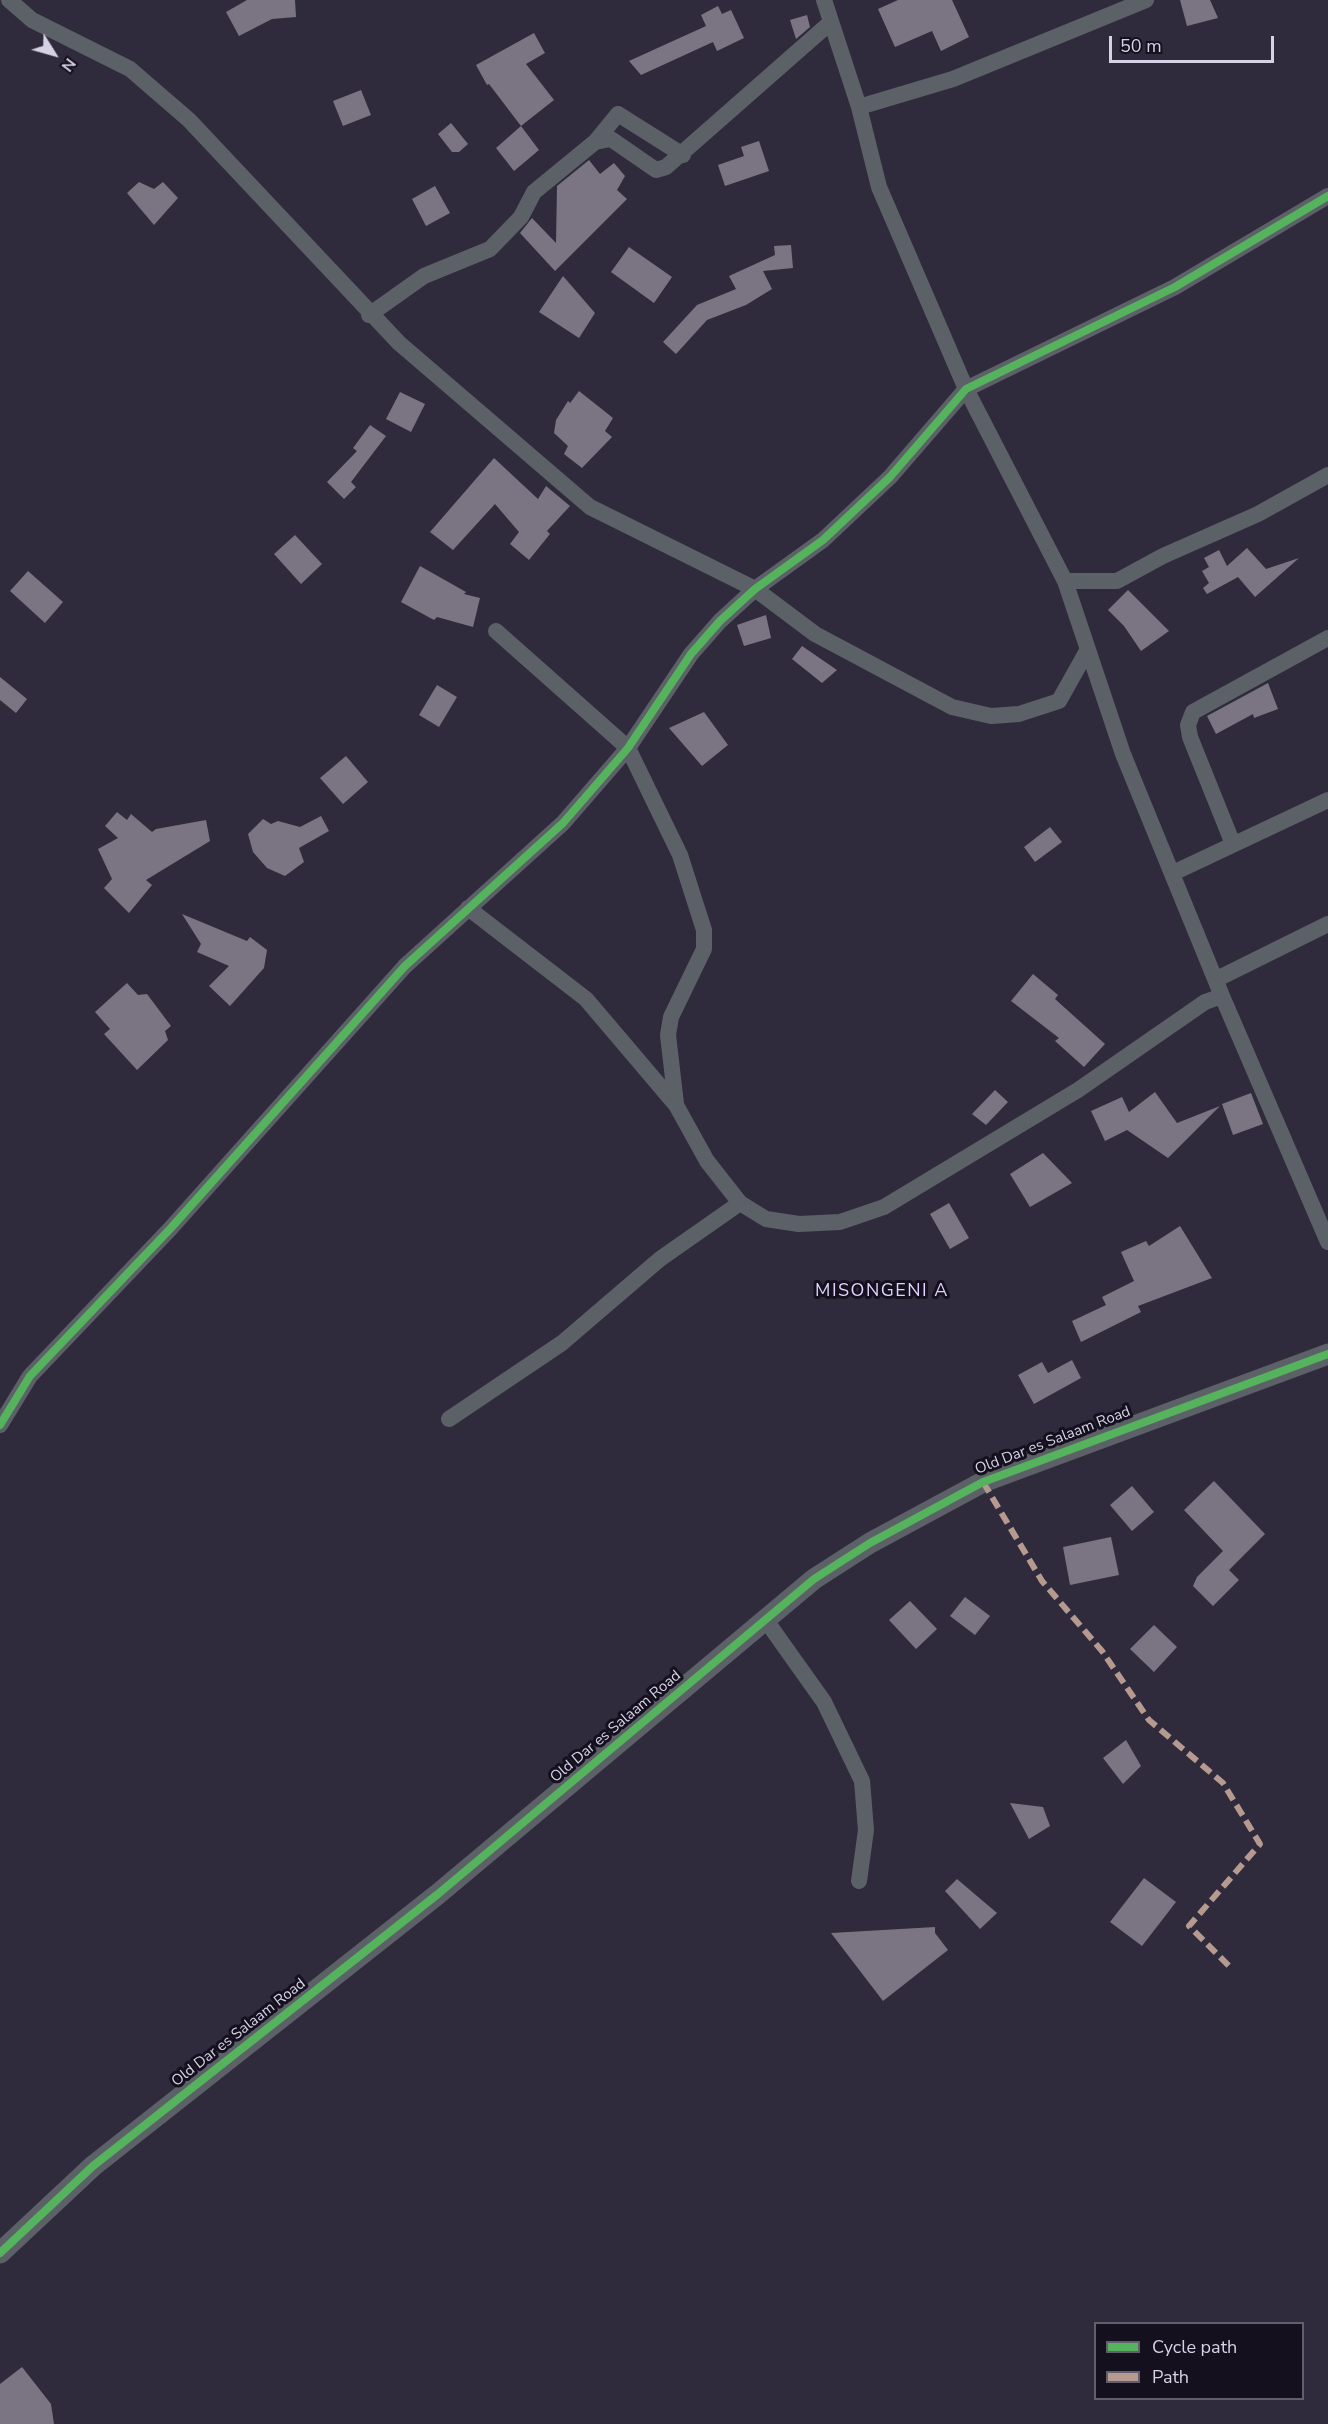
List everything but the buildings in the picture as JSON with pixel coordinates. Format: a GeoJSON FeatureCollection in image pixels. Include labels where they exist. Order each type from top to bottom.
{"type":"FeatureCollection","features":[{"type":"Feature","properties":{"kind":"street"},"geometry":{"type":"LineString","coordinates":[[9,0],[32,20],[130,69],[189,120],[369,315],[590,507],[755,589],[815,634],[885,669],[952,707],[991,716],[1019,714],[1059,701],[1087,651]]}},
{"type":"Feature","properties":{"kind":"street"},"geometry":{"type":"LineString","coordinates":[[824,0],[859,107],[879,187],[966,389],[1065,581],[1123,754],[1217,979],[1222,996],[1328,1242]]}},
{"type":"Feature","properties":{"kind":"street"},"geometry":{"type":"LineString","coordinates":[[859,107],[954,79],[1146,0]]}},
{"type":"Feature","properties":{"kind":"street"},"geometry":{"type":"LineString","coordinates":[[595,142],[611,140],[656,170],[666,167],[683,155],[831,22]]}},
{"type":"Feature","properties":{"kind":"street"},"geometry":{"type":"LineString","coordinates":[[369,315],[424,276],[490,249],[521,217],[534,192],[595,142],[618,114],[683,155]]}},
{"type":"Feature","properties":{"kind":"street"},"geometry":{"type":"LineString","coordinates":[[0,1425],[30,1376],[170,1229],[405,966],[562,823],[628,748],[691,654],[720,621],[755,589],[824,540],[890,477],[966,389],[1175,287],[1328,196]]}},
{"type":"Feature","properties":{"kind":"street"},"geometry":{"type":"LineString","coordinates":[[1065,581],[1117,581],[1163,555],[1258,514],[1328,475]]}},
{"type":"Feature","properties":{"kind":"street"},"geometry":{"type":"LineString","coordinates":[[496,631],[628,748],[680,855],[704,930],[704,949],[671,1017],[668,1035],[676,1105]]}},
{"type":"Feature","properties":{"kind":"street"},"geometry":{"type":"LineString","coordinates":[[1233,844],[1190,737],[1188,725],[1193,712],[1328,638]]}},
{"type":"Feature","properties":{"kind":"street"},"geometry":{"type":"LineString","coordinates":[[1173,873],[1328,800]]}},
{"type":"Feature","properties":{"kind":"street"},"geometry":{"type":"LineString","coordinates":[[468,908],[586,999],[676,1105],[707,1161],[740,1203],[766,1220],[799,1224],[840,1222],[884,1207],[1078,1090],[1205,1002],[1222,996]]}},
{"type":"Feature","properties":{"kind":"street"},"geometry":{"type":"LineString","coordinates":[[1217,979],[1328,924]]}},
{"type":"Feature","properties":{"kind":"street"},"geometry":{"type":"LineString","coordinates":[[449,1419],[562,1343],[660,1259],[740,1203]]}},
{"type":"Feature","properties":{"kind":"street","name":"Old Dar es Salaam Road"},"geometry":{"type":"LineString","coordinates":[[0,2253],[93,2166],[438,1894],[814,1580],[870,1543],[983,1482],[1328,1354]]}},
{"type":"Feature","properties":{"kind":"street"},"geometry":{"type":"LineString","coordinates":[[765,1619],[825,1702],[862,1781],[866,1830],[859,1881]]}},
{"type":"Feature","properties":{"kind":"marked path"},"geometry":{"type":"LineString","coordinates":[[983,1482],[1042,1581],[1102,1651],[1149,1720],[1223,1783],[1260,1844],[1189,1926],[1229,1966]]}},
{"type":"Feature","properties":{"kind":"cycle path"},"geometry":{"type":"LineString","coordinates":[[0,1425],[30,1376],[170,1229],[405,966],[563,823],[628,748],[691,654],[720,621],[755,589],[823,540],[890,477],[966,389],[1175,287],[1328,196]]}},
{"type":"Feature","properties":{"kind":"cycle path"},"geometry":{"type":"LineString","coordinates":[[0,2253],[93,2166],[438,1894],[814,1579],[870,1543],[983,1482],[1328,1354]]}},
{"type":"Feature","properties":{"kind":"district","name":"MISONGENI A"},"geometry":{"type":"Point","coordinates":[882,1292]}}]}
